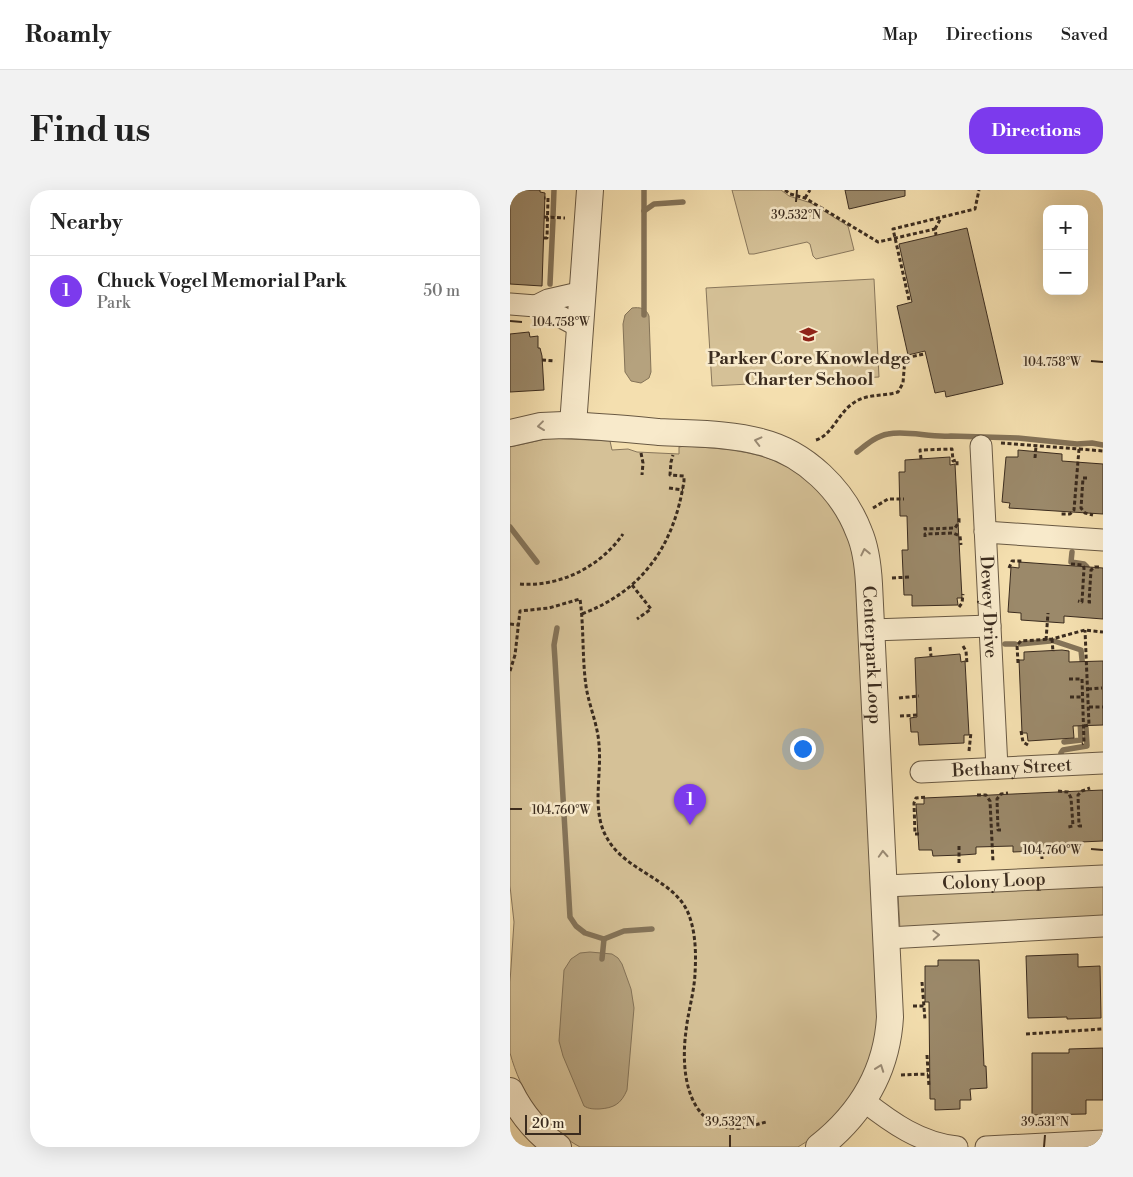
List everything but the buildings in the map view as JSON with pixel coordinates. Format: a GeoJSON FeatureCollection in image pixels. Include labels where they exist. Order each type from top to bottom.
{"type":"FeatureCollection","features":[{"type":"Feature","properties":{"kind":"street"},"geometry":{"type":"LineString","coordinates":[[573,425],[590,190]]}},
{"type":"Feature","properties":{"kind":"street"},"geometry":{"type":"LineString","coordinates":[[536,306],[548,300],[583,292]]}},
{"type":"Feature","properties":{"kind":"street"},"geometry":{"type":"LineString","coordinates":[[510,304],[536,306],[547,313],[580,326]]}},
{"type":"Feature","properties":{"kind":"street","name":"Centerpark Loop"},"geometry":{"type":"LineString","coordinates":[[510,433],[541,426],[573,425],[746,438],[778,448],[803,462],[835,491],[847,508],[859,531],[868,567],[872,630],[891,1000],[889,1031],[878,1074],[864,1101],[849,1120],[819,1147]]}},
{"type":"Feature","properties":{"kind":"street","name":"Dewey Drive"},"geometry":{"type":"LineString","coordinates":[[991,445],[986,532],[997,768]]}},
{"type":"Feature","properties":{"kind":"street"},"geometry":{"type":"LineString","coordinates":[[986,532],[1103,540]]}},
{"type":"Feature","properties":{"kind":"street"},"geometry":{"type":"LineString","coordinates":[[872,630],[990,626]]}},
{"type":"Feature","properties":{"kind":"street","name":"Bethany Street"},"geometry":{"type":"LineString","coordinates":[[921,772],[1103,763]]}},
{"type":"Feature","properties":{"kind":"street","name":"Colony Loop"},"geometry":{"type":"LineString","coordinates":[[885,886],[1103,876]]}},
{"type":"Feature","properties":{"kind":"street"},"geometry":{"type":"LineString","coordinates":[[888,938],[1103,926]]}},
{"type":"Feature","properties":{"kind":"street"},"geometry":{"type":"LineString","coordinates":[[510,1091],[543,1143]]}},
{"type":"Feature","properties":{"kind":"street"},"geometry":{"type":"LineString","coordinates":[[864,1101],[896,1125],[915,1136],[937,1144],[957,1147]]}},
{"type":"Feature","properties":{"kind":"street"},"geometry":{"type":"LineString","coordinates":[[986,1147],[1103,1141]]}},
{"type":"Feature","properties":{"kind":"path"},"geometry":{"type":"LineString","coordinates":[[785,190],[790,194],[805,198],[878,242],[934,229],[941,218]]}},
{"type":"Feature","properties":{"kind":"path"},"geometry":{"type":"LineString","coordinates":[[805,198],[810,190]]}},
{"type":"Feature","properties":{"kind":"path"},"geometry":{"type":"LineString","coordinates":[[909,300],[893,229],[975,209],[979,190]]}},
{"type":"Feature","properties":{"kind":"path"},"geometry":{"type":"LineString","coordinates":[[544,198],[548,198],[546,217],[547,238],[544,238]]}},
{"type":"Feature","properties":{"kind":"path"},"geometry":{"type":"LineString","coordinates":[[546,217],[565,218]]}},
{"type":"Feature","properties":{"kind":"path"},"geometry":{"type":"LineString","coordinates":[[934,229],[936,235]]}},
{"type":"Feature","properties":{"kind":"path"},"geometry":{"type":"LineString","coordinates":[[816,440],[823,437],[844,410],[857,400],[869,396],[898,392],[903,383],[905,358],[924,354]]}},
{"type":"Feature","properties":{"kind":"path"},"geometry":{"type":"LineString","coordinates":[[542,360],[555,361]]}},
{"type":"Feature","properties":{"kind":"path"},"geometry":{"type":"LineString","coordinates":[[991,445],[1103,451]]}},
{"type":"Feature","properties":{"kind":"path"},"geometry":{"type":"LineString","coordinates":[[1035,458],[1036,446]]}},
{"type":"Feature","properties":{"kind":"path"},"geometry":{"type":"LineString","coordinates":[[921,459],[920,450],[952,449],[953,461],[957,460],[957,467]]}},
{"type":"Feature","properties":{"kind":"path"},"geometry":{"type":"LineString","coordinates":[[1061,514],[1070,514],[1074,510],[1075,477],[1079,449]]}},
{"type":"Feature","properties":{"kind":"path"},"geometry":{"type":"LineString","coordinates":[[639,450],[642,456],[642,475]]}},
{"type":"Feature","properties":{"kind":"path"},"geometry":{"type":"LineString","coordinates":[[582,614],[603,604],[632,585],[646,572],[663,548],[675,519],[683,490],[684,476],[670,475],[671,462],[675,453]]}},
{"type":"Feature","properties":{"kind":"path"},"geometry":{"type":"LineString","coordinates":[[1086,478],[1083,478],[1081,508],[1085,513],[1093,515]]}},
{"type":"Feature","properties":{"kind":"path"},"geometry":{"type":"LineString","coordinates":[[669,488],[683,490]]}},
{"type":"Feature","properties":{"kind":"path"},"geometry":{"type":"LineString","coordinates":[[873,508],[888,500],[904,499]]}},
{"type":"Feature","properties":{"kind":"path"},"geometry":{"type":"LineString","coordinates":[[925,527],[925,529],[955,528],[959,522],[959,516]]}},
{"type":"Feature","properties":{"kind":"path"},"geometry":{"type":"LineString","coordinates":[[925,537],[925,534],[955,533],[960,536],[961,545]]}},
{"type":"Feature","properties":{"kind":"path"},"geometry":{"type":"LineString","coordinates":[[520,584],[544,583],[574,575],[599,560],[622,534]]}},
{"type":"Feature","properties":{"kind":"path"},"geometry":{"type":"LineString","coordinates":[[1009,573],[1010,562],[1015,560],[1022,561]]}},
{"type":"Feature","properties":{"kind":"path"},"geometry":{"type":"LineString","coordinates":[[1071,564],[1083,565],[1084,568],[1082,602],[1078,602]]}},
{"type":"Feature","properties":{"kind":"path"},"geometry":{"type":"LineString","coordinates":[[1091,602],[1089,602],[1091,570],[1096,566],[1102,567]]}},
{"type":"Feature","properties":{"kind":"path"},"geometry":{"type":"LineString","coordinates":[[892,578],[909,577]]}},
{"type":"Feature","properties":{"kind":"path"},"geometry":{"type":"LineString","coordinates":[[632,585],[651,609],[637,620]]}},
{"type":"Feature","properties":{"kind":"path"},"geometry":{"type":"LineString","coordinates":[[510,671],[515,655],[520,612],[522,610],[549,608],[580,599],[586,689],[599,743],[598,797],[602,828],[616,851],[682,901],[692,923],[695,942],[695,976],[684,1048],[686,1080],[691,1097],[702,1113],[711,1121],[725,1126],[739,1128],[766,1122]]}},
{"type":"Feature","properties":{"kind":"path"},"geometry":{"type":"LineString","coordinates":[[1046,640],[1048,613]]}},
{"type":"Feature","properties":{"kind":"path"},"geometry":{"type":"LineString","coordinates":[[510,624],[519,625]]}},
{"type":"Feature","properties":{"kind":"path"},"geometry":{"type":"LineString","coordinates":[[1018,663],[1017,647],[1019,642],[1052,639],[1085,630],[1103,632]]}},
{"type":"Feature","properties":{"kind":"path"},"geometry":{"type":"LineString","coordinates":[[1084,726],[1089,726],[1085,630]]}},
{"type":"Feature","properties":{"kind":"path"},"geometry":{"type":"LineString","coordinates":[[1052,639],[1053,652]]}},
{"type":"Feature","properties":{"kind":"path"},"geometry":{"type":"LineString","coordinates":[[1069,679],[1082,679],[1084,743],[1075,744]]}},
{"type":"Feature","properties":{"kind":"path"},"geometry":{"type":"LineString","coordinates":[[1088,689],[1102,688]]}},
{"type":"Feature","properties":{"kind":"path"},"geometry":{"type":"LineString","coordinates":[[899,698],[919,696]]}},
{"type":"Feature","properties":{"kind":"path"},"geometry":{"type":"LineString","coordinates":[[1070,697],[1082,697]]}},
{"type":"Feature","properties":{"kind":"path"},"geometry":{"type":"LineString","coordinates":[[1088,707],[1103,706]]}},
{"type":"Feature","properties":{"kind":"path"},"geometry":{"type":"LineString","coordinates":[[900,716],[919,714]]}},
{"type":"Feature","properties":{"kind":"path"},"geometry":{"type":"LineString","coordinates":[[1021,731],[1024,743],[1032,746]]}},
{"type":"Feature","properties":{"kind":"path"},"geometry":{"type":"LineString","coordinates":[[1082,826],[1079,826],[1078,795],[1082,790],[1090,788]]}},
{"type":"Feature","properties":{"kind":"path"},"geometry":{"type":"LineString","coordinates":[[1058,791],[1068,792],[1072,798],[1073,826],[1068,827]]}},
{"type":"Feature","properties":{"kind":"path"},"geometry":{"type":"LineString","coordinates":[[1000,830],[998,830],[996,801],[1000,795],[1008,793]]}},
{"type":"Feature","properties":{"kind":"path"},"geometry":{"type":"LineString","coordinates":[[976,795],[986,795],[989,799],[993,862]]}},
{"type":"Feature","properties":{"kind":"path"},"geometry":{"type":"LineString","coordinates":[[919,834],[915,834],[914,803],[918,798],[927,797]]}},
{"type":"Feature","properties":{"kind":"path"},"geometry":{"type":"LineString","coordinates":[[987,831],[991,830]]}},
{"type":"Feature","properties":{"kind":"path"},"geometry":{"type":"LineString","coordinates":[[1041,842],[1042,860]]}},
{"type":"Feature","properties":{"kind":"path"},"geometry":{"type":"LineString","coordinates":[[959,846],[959,864]]}},
{"type":"Feature","properties":{"kind":"path"},"geometry":{"type":"LineString","coordinates":[[922,982],[925,1020]]}},
{"type":"Feature","properties":{"kind":"path"},"geometry":{"type":"LineString","coordinates":[[913,1006],[924,1006]]}},
{"type":"Feature","properties":{"kind":"path"},"geometry":{"type":"LineString","coordinates":[[1026,1034],[1103,1029]]}},
{"type":"Feature","properties":{"kind":"path"},"geometry":{"type":"LineString","coordinates":[[927,1054],[929,1087]]}},
{"type":"Feature","properties":{"kind":"path"},"geometry":{"type":"LineString","coordinates":[[900,1075],[928,1074]]}},
{"type":"Feature","properties":{"kind":"shaded area"},"geometry":{"type":"Polygon","coordinates":[[[732,190],[781,190],[789,196],[811,203],[848,226],[854,250],[816,259],[813,256],[810,244],[807,242],[749,254],[732,190]]]}},
{"type":"Feature","properties":{"kind":"shaded area"},"geometry":{"type":"Polygon","coordinates":[[[874,279],[879,377],[712,386],[706,288],[874,279]]]}},
{"type":"Feature","properties":{"kind":"shaded area"},"geometry":{"type":"Polygon","coordinates":[[[632,308],[642,309],[649,316],[651,372],[649,378],[641,383],[631,381],[625,372],[623,324],[625,315],[632,308]]]}},
{"type":"Feature","properties":{"kind":"shaded area"},"geometry":{"type":"Polygon","coordinates":[[[550,438],[610,441],[612,450],[628,449],[637,452],[679,454],[679,447],[685,446],[727,450],[765,457],[799,474],[814,486],[838,516],[850,540],[857,574],[879,996],[878,1027],[872,1054],[858,1086],[837,1114],[812,1138],[798,1147],[580,1147],[555,1130],[544,1119],[527,1095],[515,1068],[510,1053],[510,982],[514,922],[510,886],[510,447],[550,438]]]}},
{"type":"Feature","properties":{"kind":"shaded area"},"geometry":{"type":"Polygon","coordinates":[[[1103,884],[1103,919],[900,930],[898,894],[1103,884]]]}},
{"type":"Feature","properties":{"kind":"shaded area"},"geometry":{"type":"Polygon","coordinates":[[[580,953],[612,954],[618,958],[631,989],[634,1008],[627,1090],[622,1099],[616,1104],[609,1108],[599,1109],[591,1109],[584,1106],[563,1056],[559,1041],[564,970],[571,959],[580,953]]]}},
{"type":"Feature","properties":{"kind":"waterway"},"geometry":{"type":"LineString","coordinates":[[553,216],[554,190]]}},
{"type":"Feature","properties":{"kind":"waterway"},"geometry":{"type":"LineString","coordinates":[[644,190],[644,315]]}},
{"type":"Feature","properties":{"kind":"waterway"},"geometry":{"type":"LineString","coordinates":[[644,211],[654,204],[683,202]]}},
{"type":"Feature","properties":{"kind":"waterway"},"geometry":{"type":"LineString","coordinates":[[550,284],[553,220]]}},
{"type":"Feature","properties":{"kind":"waterway"},"geometry":{"type":"LineString","coordinates":[[857,452],[879,437],[896,433],[1018,438],[1103,445]]}},
{"type":"Feature","properties":{"kind":"waterway"},"geometry":{"type":"LineString","coordinates":[[510,527],[537,562]]}},
{"type":"Feature","properties":{"kind":"waterway"},"geometry":{"type":"LineString","coordinates":[[1072,552],[1071,562],[1084,564],[1087,567],[1086,574]]}},
{"type":"Feature","properties":{"kind":"waterway"},"geometry":{"type":"LineString","coordinates":[[557,628],[554,645],[570,917],[576,926],[585,933],[604,939],[624,931],[652,929]]}},
{"type":"Feature","properties":{"kind":"waterway"},"geometry":{"type":"LineString","coordinates":[[1020,644],[1050,641]]}},
{"type":"Feature","properties":{"kind":"waterway"},"geometry":{"type":"LineString","coordinates":[[1054,641],[1081,650],[1083,669]]}},
{"type":"Feature","properties":{"kind":"waterway"},"geometry":{"type":"LineString","coordinates":[[1005,644],[1015,644]]}},
{"type":"Feature","properties":{"kind":"waterway"},"geometry":{"type":"LineString","coordinates":[[1064,742],[1081,740],[1080,719]]}},
{"type":"Feature","properties":{"kind":"waterway"},"geometry":{"type":"LineString","coordinates":[[1061,753],[1063,750],[1087,746],[1086,728]]}},
{"type":"Feature","properties":{"kind":"waterway"},"geometry":{"type":"LineString","coordinates":[[602,959],[604,939]]}},
{"type":"Feature","properties":{"kind":"place","name":"Parker Core Knowledge Charter School"},"geometry":{"type":"Point","coordinates":[809,335]}},
{"type":"Feature","properties":{"kind":"place","name":"Chuck Vogel Memorial Park"},"geometry":{"type":"Point","coordinates":[690,825]}}]}
